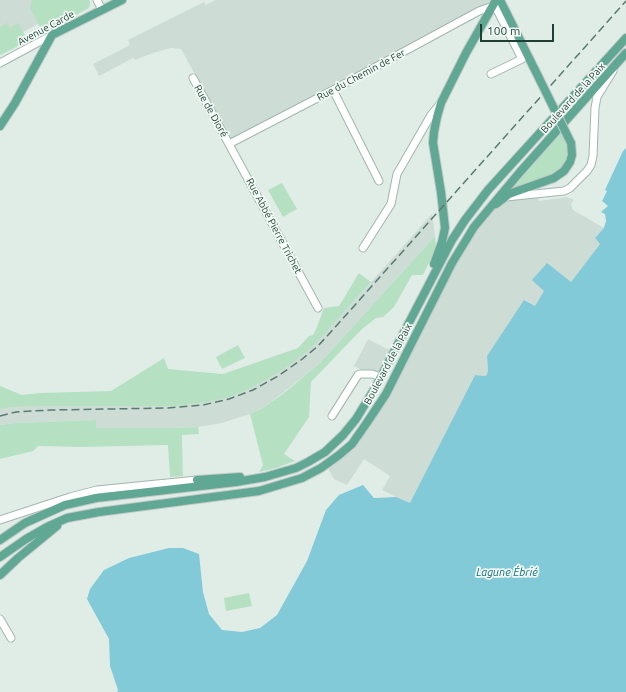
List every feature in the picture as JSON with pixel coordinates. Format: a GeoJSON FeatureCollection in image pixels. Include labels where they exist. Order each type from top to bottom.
{"type":"FeatureCollection","features":[{"type":"Feature","properties":{"kind":"main road","name":"Avenue Carde"},"geometry":{"type":"LineString","coordinates":[[52,35],[122,0]]}},
{"type":"Feature","properties":{"kind":"main road"},"geometry":{"type":"LineString","coordinates":[[427,286],[430,272],[442,242],[444,228],[441,192],[434,143],[434,132],[441,103],[466,53],[496,2],[535,70],[570,143],[572,155],[570,162],[564,171],[554,178],[519,190],[486,211]]}},
{"type":"Feature","properties":{"kind":"main road"},"geometry":{"type":"LineString","coordinates":[[0,126],[15,103],[52,35]]}},
{"type":"Feature","properties":{"kind":"main road","name":"Boulevard de la Paix"},"geometry":{"type":"LineString","coordinates":[[0,540],[25,523],[65,505],[96,498],[236,482],[285,472],[308,462],[325,452],[343,436],[356,419],[381,377],[427,286],[464,220],[488,190],[626,38]]}},
{"type":"Feature","properties":{"kind":"main road","name":"Boulevard de la Paix"},"geometry":{"type":"LineString","coordinates":[[0,557],[26,539],[67,518],[99,512],[259,491],[302,478],[321,468],[339,455],[352,444],[386,394],[452,263],[470,233],[486,211],[588,94],[626,53]]}},
{"type":"Feature","properties":{"kind":"main road"},"geometry":{"type":"LineString","coordinates":[[197,480],[241,477],[250,479]]}},
{"type":"Feature","properties":{"kind":"main road"},"geometry":{"type":"LineString","coordinates":[[0,575],[36,542],[67,518]]}},
{"type":"Feature","properties":{"kind":"street"},"geometry":{"type":"LineString","coordinates":[[97,0],[102,10]]}},
{"type":"Feature","properties":{"kind":"street"},"geometry":{"type":"LineString","coordinates":[[491,74],[522,59],[496,2]]}},
{"type":"Feature","properties":{"kind":"street","name":"Rue du Chemin de Fer"},"geometry":{"type":"LineString","coordinates":[[229,144],[334,90],[496,2]]}},
{"type":"Feature","properties":{"kind":"street","name":"Avenue Carde"},"geometry":{"type":"LineString","coordinates":[[0,63],[52,35]]}},
{"type":"Feature","properties":{"kind":"street"},"geometry":{"type":"LineString","coordinates":[[506,197],[564,192],[588,171],[593,156],[594,118],[597,98],[616,65]]}},
{"type":"Feature","properties":{"kind":"street","name":"Rue de Dioré"},"geometry":{"type":"LineString","coordinates":[[193,78],[229,144]]}},
{"type":"Feature","properties":{"kind":"street"},"geometry":{"type":"LineString","coordinates":[[334,90],[379,181]]}},
{"type":"Feature","properties":{"kind":"street"},"geometry":{"type":"LineString","coordinates":[[363,248],[391,204],[397,174],[431,115],[441,103]]}},
{"type":"Feature","properties":{"kind":"street","name":"Rue Abbé Pierre Trichet"},"geometry":{"type":"LineString","coordinates":[[229,144],[318,308]]}},
{"type":"Feature","properties":{"kind":"street"},"geometry":{"type":"LineString","coordinates":[[332,416],[358,375],[368,373],[381,377]]}},
{"type":"Feature","properties":{"kind":"street"},"geometry":{"type":"LineString","coordinates":[[0,520],[70,497],[97,490],[197,480]]}},
{"type":"Feature","properties":{"kind":"street"},"geometry":{"type":"LineString","coordinates":[[0,619],[11,638]]}},
{"type":"Feature","properties":{"kind":"shaded area"},"geometry":{"type":"Polygon","coordinates":[[[0,0],[89,0],[90,2],[89,8],[47,30],[41,29],[38,24],[23,32],[26,37],[24,43],[0,55],[0,0]]]}},
{"type":"Feature","properties":{"kind":"shaded area"},"geometry":{"type":"Polygon","coordinates":[[[215,0],[491,0],[489,4],[231,140],[181,49],[171,48],[135,60],[133,58],[99,76],[93,64],[130,45],[128,40],[204,2],[206,5],[215,0]]]}},
{"type":"Feature","properties":{"kind":"shaded area"},"geometry":{"type":"Polygon","coordinates":[[[538,197],[539,201],[567,197],[574,200],[571,204],[573,210],[604,228],[595,238],[600,244],[571,282],[544,291],[535,306],[525,300],[487,356],[488,371],[486,376],[475,375],[410,504],[382,490],[390,476],[364,459],[347,485],[334,479],[328,468],[343,457],[388,396],[471,236],[489,212],[506,201],[538,197]]]}},
{"type":"Feature","properties":{"kind":"shaded area"},"geometry":{"type":"Polygon","coordinates":[[[432,214],[435,236],[321,362],[261,409],[222,423],[198,427],[96,428],[95,420],[15,423],[0,425],[0,409],[12,407],[230,397],[251,388],[273,376],[329,329],[432,214]]]}},
{"type":"Feature","properties":{"kind":"shaded area"},"geometry":{"type":"Polygon","coordinates":[[[368,339],[391,351],[377,378],[354,366],[368,339]]]}},
{"type":"Feature","properties":{"kind":"green space"},"geometry":{"type":"Polygon","coordinates":[[[32,0],[89,0],[90,2],[89,8],[47,30],[41,29],[30,8],[32,0]]]}},
{"type":"Feature","properties":{"kind":"green space"},"geometry":{"type":"Polygon","coordinates":[[[7,23],[10,28],[18,23],[26,37],[24,43],[0,55],[0,27],[7,23]]]}},
{"type":"Feature","properties":{"kind":"green space"},"geometry":{"type":"Polygon","coordinates":[[[561,131],[568,154],[563,167],[559,171],[544,178],[508,191],[561,131]]]}},
{"type":"Feature","properties":{"kind":"green space"},"geometry":{"type":"Polygon","coordinates":[[[282,183],[297,209],[283,217],[268,190],[282,183]]]}},
{"type":"Feature","properties":{"kind":"green space"},"geometry":{"type":"Polygon","coordinates":[[[435,236],[436,248],[423,275],[412,275],[394,307],[383,317],[376,318],[361,330],[311,382],[309,417],[284,454],[295,461],[259,472],[263,465],[250,414],[261,409],[283,394],[321,362],[435,236]]]}},
{"type":"Feature","properties":{"kind":"green space"},"geometry":{"type":"Polygon","coordinates":[[[359,273],[371,282],[312,347],[294,362],[273,376],[230,397],[207,402],[174,406],[44,406],[0,409],[0,386],[22,395],[111,391],[164,358],[168,369],[223,374],[298,348],[309,336],[313,335],[324,308],[339,306],[359,273]]]}},
{"type":"Feature","properties":{"kind":"green space"},"geometry":{"type":"Polygon","coordinates":[[[238,345],[245,358],[222,369],[216,357],[238,345]]]}},
{"type":"Feature","properties":{"kind":"green space"},"geometry":{"type":"Polygon","coordinates":[[[96,420],[96,428],[198,427],[199,434],[182,435],[183,476],[170,477],[168,445],[82,447],[38,446],[33,451],[0,459],[0,425],[15,423],[96,420]]]}},
{"type":"Feature","properties":{"kind":"green space"},"geometry":{"type":"Polygon","coordinates":[[[249,593],[252,606],[226,611],[224,598],[249,593]]]}},
{"type":"Feature","properties":{"kind":"water","name":"Lagune Ébrié"},"geometry":{"type":"Polygon","coordinates":[[[626,148],[626,692],[117,692],[118,690],[110,666],[109,639],[87,599],[90,589],[104,570],[129,558],[169,548],[183,548],[199,554],[203,592],[209,614],[222,630],[242,632],[260,628],[277,615],[307,561],[326,510],[339,495],[363,485],[374,498],[396,497],[410,503],[475,375],[486,376],[488,371],[487,356],[524,300],[535,306],[544,291],[532,280],[547,263],[571,282],[600,244],[595,238],[604,228],[606,221],[605,214],[601,212],[608,206],[602,201],[607,191],[605,190],[623,151],[626,148]]]}},
{"type":"Feature","properties":{"kind":"railway"},"geometry":{"type":"LineString","coordinates":[[0,416],[16,412],[50,410],[168,408],[203,405],[229,399],[253,390],[278,376],[318,346],[626,1]]}}]}
